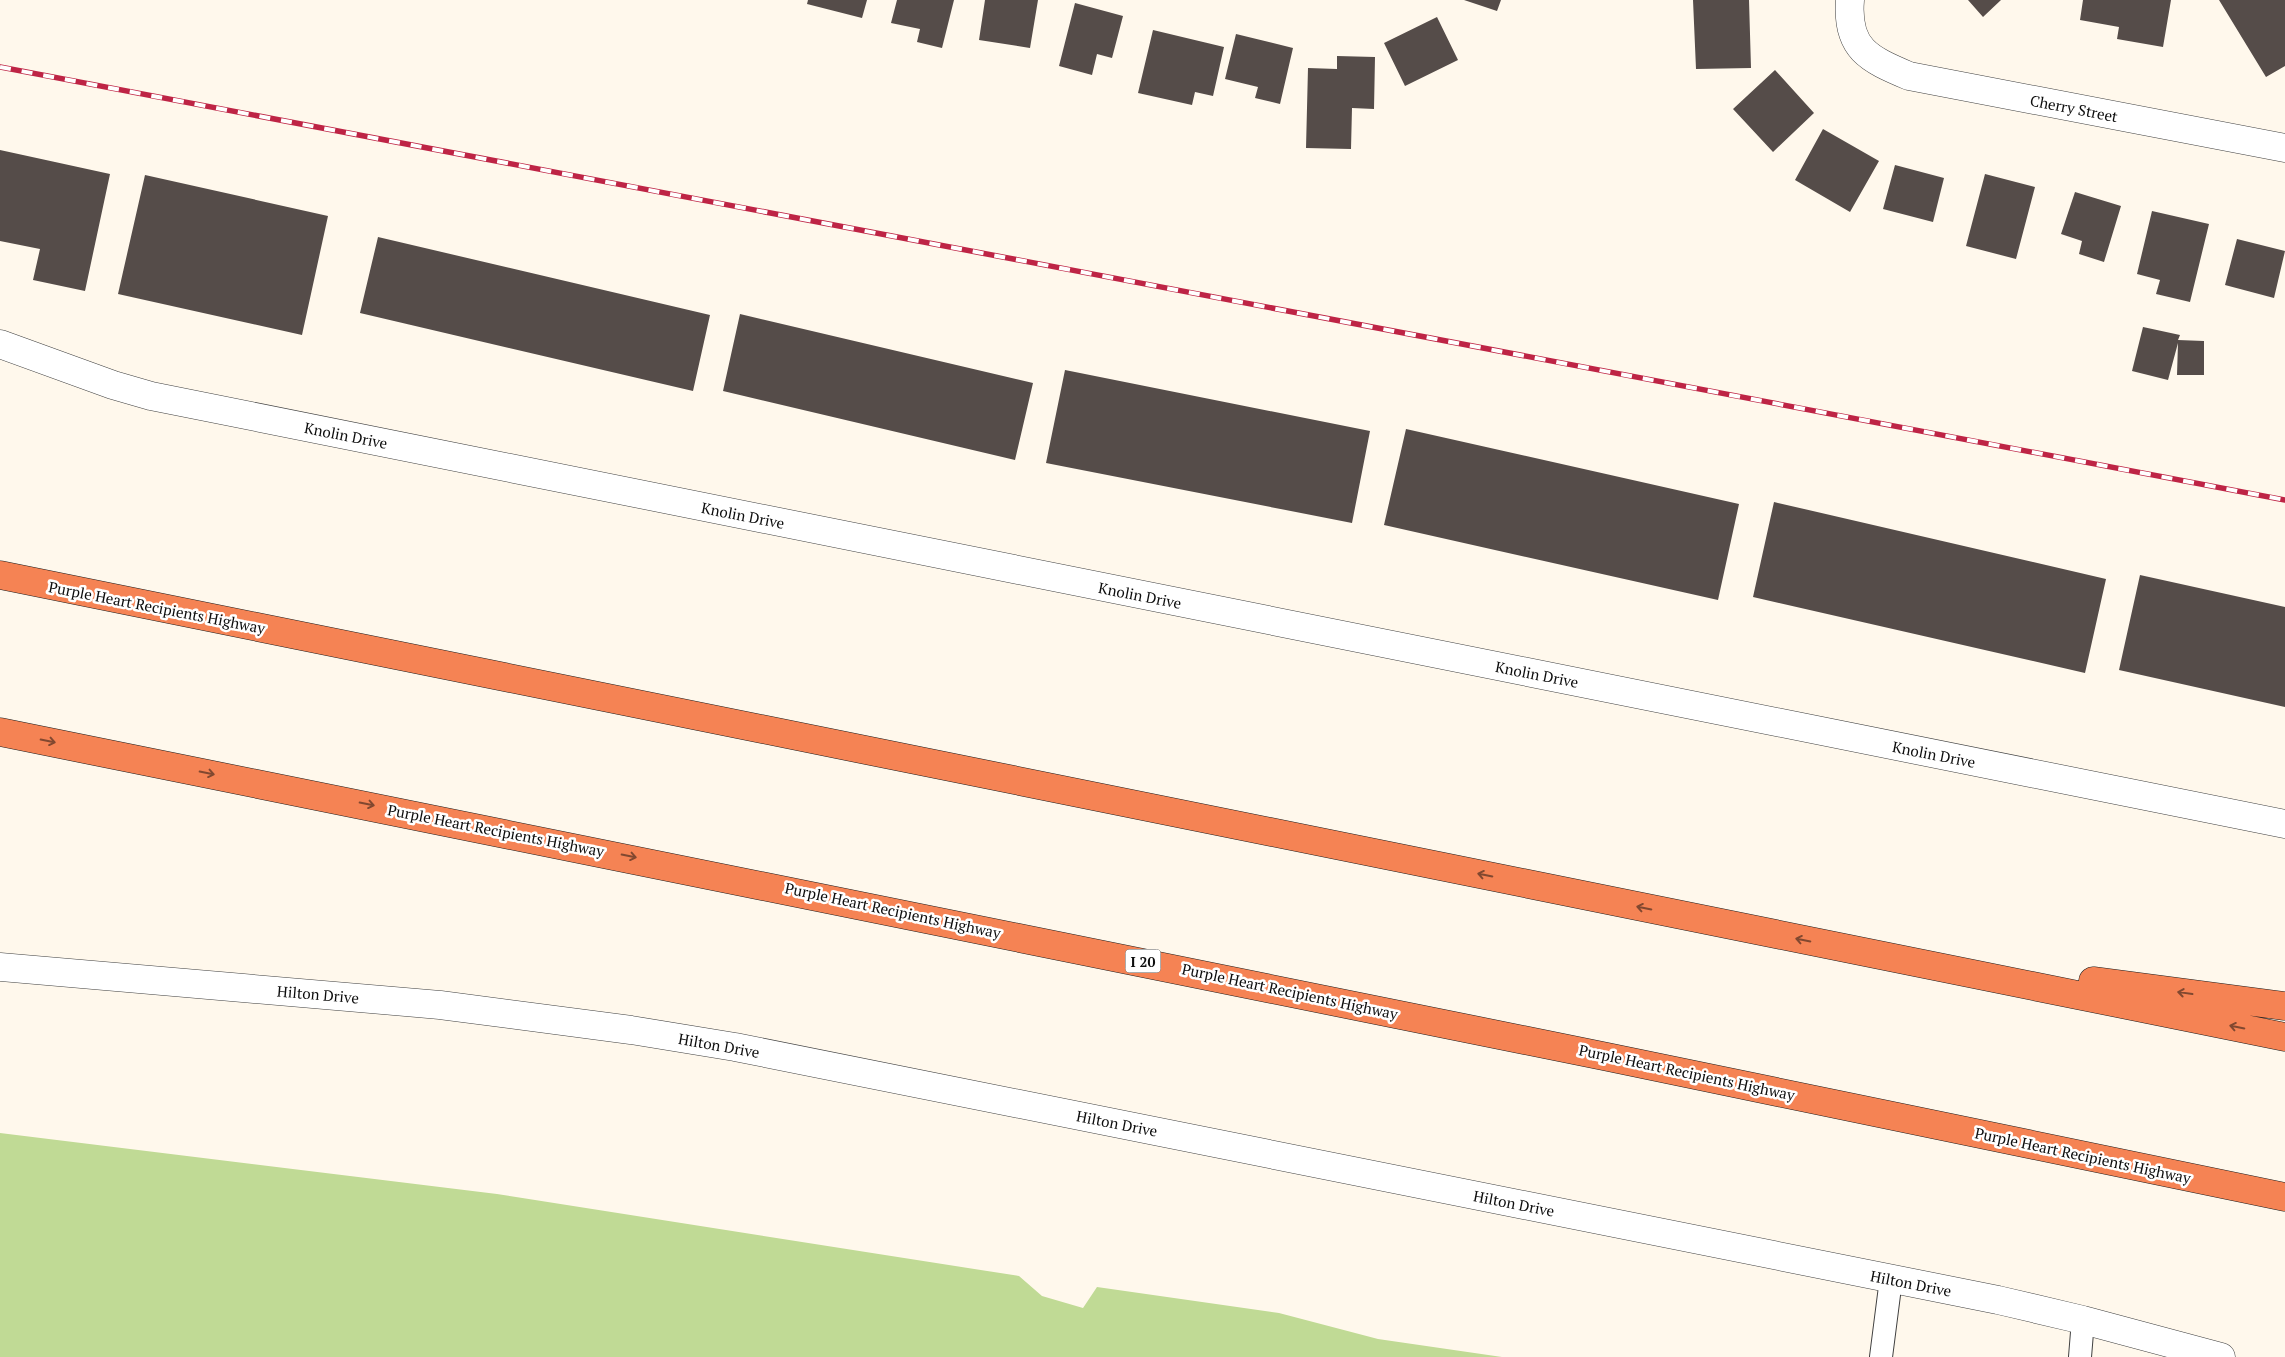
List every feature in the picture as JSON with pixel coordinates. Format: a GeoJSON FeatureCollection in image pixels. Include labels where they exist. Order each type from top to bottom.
{"type":"FeatureCollection","features":[{"type":"Feature","properties":{"kind":"highway","name":"Purple Heart Recipients Highway"},"geometry":{"type":"LineString","coordinates":[[0,575],[2285,1037]]}},
{"type":"Feature","properties":{"kind":"highway","name":"Purple Heart Recipients Highway"},"geometry":{"type":"LineString","coordinates":[[0,732],[775,885],[2285,1197]]}},
{"type":"Feature","properties":{"kind":"highway"},"geometry":{"type":"LineString","coordinates":[[1846,948],[2285,1006]]}},
{"type":"Feature","properties":{"kind":"highway"},"geometry":{"type":"LineString","coordinates":[[2139,1167],[2285,1211]]}},
{"type":"Feature","properties":{"kind":"street","name":"Cherry Street"},"geometry":{"type":"LineString","coordinates":[[1850,0],[1850,22],[1856,41],[1868,57],[1909,76],[2285,148]]}},
{"type":"Feature","properties":{"kind":"street","name":"Knolin Drive"},"geometry":{"type":"LineString","coordinates":[[0,344],[113,385],[151,396],[2285,824]]}},
{"type":"Feature","properties":{"kind":"street","name":"Hilton Drive"},"geometry":{"type":"LineString","coordinates":[[0,967],[440,1005],[602,1026],[726,1045],[1998,1300],[2083,1320],[2186,1352],[2220,1357]]}},
{"type":"Feature","properties":{"kind":"lane"},"geometry":{"type":"LineString","coordinates":[[1881,1357],[1890,1279]]}},
{"type":"Feature","properties":{"kind":"lane"},"geometry":{"type":"LineString","coordinates":[[2080,1357],[2083,1320]]}},
{"type":"Feature","properties":{"kind":"green space"},"geometry":{"type":"Polygon","coordinates":[[[0,1133],[497,1194],[1019,1276],[1042,1296],[1083,1308],[1097,1287],[1279,1313],[1378,1339],[1502,1357],[0,1357],[0,1133]]]}},
{"type":"Feature","properties":{"kind":"building"},"geometry":{"type":"Polygon","coordinates":[[[808,0],[867,0],[862,18],[807,4],[808,0]]]}},
{"type":"Feature","properties":{"kind":"building"},"geometry":{"type":"Polygon","coordinates":[[[897,0],[954,0],[942,48],[917,42],[920,29],[891,23],[897,0]]]}},
{"type":"Feature","properties":{"kind":"building"},"geometry":{"type":"Polygon","coordinates":[[[985,0],[1038,0],[1030,48],[979,40],[985,0]]]}},
{"type":"Feature","properties":{"kind":"building"},"geometry":{"type":"Polygon","coordinates":[[[1464,0],[1501,0],[1497,11],[1464,0]]]}},
{"type":"Feature","properties":{"kind":"building"},"geometry":{"type":"Polygon","coordinates":[[[1693,0],[1749,0],[1751,68],[1696,69],[1693,0]]]}},
{"type":"Feature","properties":{"kind":"building"},"geometry":{"type":"Polygon","coordinates":[[[1968,0],[2001,0],[1983,17],[1968,0]]]}},
{"type":"Feature","properties":{"kind":"building"},"geometry":{"type":"Polygon","coordinates":[[[2083,0],[2171,0],[2163,47],[2117,39],[2119,27],[2080,20],[2083,0]]]}},
{"type":"Feature","properties":{"kind":"building"},"geometry":{"type":"Polygon","coordinates":[[[2219,0],[2285,0],[2285,66],[2266,77],[2219,0]]]}},
{"type":"Feature","properties":{"kind":"building"},"geometry":{"type":"Polygon","coordinates":[[[1075,3],[1123,16],[1112,58],[1097,54],[1092,75],[1059,66],[1075,3]]]}},
{"type":"Feature","properties":{"kind":"building"},"geometry":{"type":"Polygon","coordinates":[[[1437,17],[1458,60],[1405,86],[1384,43],[1437,17]]]}},
{"type":"Feature","properties":{"kind":"building"},"geometry":{"type":"Polygon","coordinates":[[[1153,30],[1224,47],[1213,96],[1195,92],[1192,105],[1138,93],[1153,30]]]}},
{"type":"Feature","properties":{"kind":"building"},"geometry":{"type":"Polygon","coordinates":[[[1236,34],[1293,48],[1280,104],[1255,98],[1258,87],[1225,79],[1236,34]]]}},
{"type":"Feature","properties":{"kind":"building"},"geometry":{"type":"Polygon","coordinates":[[[1337,56],[1375,57],[1374,109],[1352,108],[1351,149],[1306,148],[1308,68],[1337,69],[1337,56]]]}},
{"type":"Feature","properties":{"kind":"building"},"geometry":{"type":"Polygon","coordinates":[[[1775,70],[1814,113],[1773,152],[1733,109],[1775,70]]]}},
{"type":"Feature","properties":{"kind":"building"},"geometry":{"type":"Polygon","coordinates":[[[1823,129],[1879,161],[1850,212],[1795,180],[1823,129]]]}},
{"type":"Feature","properties":{"kind":"building"},"geometry":{"type":"Polygon","coordinates":[[[0,150],[110,174],[85,291],[33,280],[40,249],[0,241],[0,150]]]}},
{"type":"Feature","properties":{"kind":"building"},"geometry":{"type":"Polygon","coordinates":[[[1895,165],[1944,178],[1933,222],[1883,209],[1895,165]]]}},
{"type":"Feature","properties":{"kind":"building"},"geometry":{"type":"Polygon","coordinates":[[[1985,174],[2035,187],[2016,259],[1966,246],[1985,174]]]}},
{"type":"Feature","properties":{"kind":"building"},"geometry":{"type":"Polygon","coordinates":[[[145,175],[328,216],[302,335],[118,294],[145,175]]]}},
{"type":"Feature","properties":{"kind":"building"},"geometry":{"type":"Polygon","coordinates":[[[2075,192],[2121,206],[2104,262],[2079,254],[2082,241],[2061,234],[2075,192]]]}},
{"type":"Feature","properties":{"kind":"building"},"geometry":{"type":"Polygon","coordinates":[[[2152,211],[2209,224],[2190,302],[2156,294],[2160,280],[2137,274],[2152,211]]]}},
{"type":"Feature","properties":{"kind":"building"},"geometry":{"type":"Polygon","coordinates":[[[378,237],[710,315],[693,391],[360,313],[378,237]]]}},
{"type":"Feature","properties":{"kind":"building"},"geometry":{"type":"Polygon","coordinates":[[[2237,239],[2285,251],[2274,298],[2225,285],[2237,239]]]}},
{"type":"Feature","properties":{"kind":"building"},"geometry":{"type":"Polygon","coordinates":[[[740,314],[1033,383],[1015,460],[723,391],[740,314]]]}},
{"type":"Feature","properties":{"kind":"building"},"geometry":{"type":"Polygon","coordinates":[[[2143,327],[2180,335],[2178,340],[2204,341],[2204,375],[2177,375],[2178,343],[2168,380],[2132,371],[2143,327]]]}},
{"type":"Feature","properties":{"kind":"building"},"geometry":{"type":"Polygon","coordinates":[[[1065,370],[1370,431],[1352,523],[1046,463],[1065,370]]]}},
{"type":"Feature","properties":{"kind":"building"},"geometry":{"type":"Polygon","coordinates":[[[1406,429],[1739,504],[1718,600],[1384,525],[1406,429]]]}},
{"type":"Feature","properties":{"kind":"building"},"geometry":{"type":"Polygon","coordinates":[[[1774,502],[2106,579],[2085,673],[1753,597],[1774,502]]]}},
{"type":"Feature","properties":{"kind":"building"},"geometry":{"type":"Polygon","coordinates":[[[2140,575],[2285,607],[2285,707],[2119,670],[2140,575]]]}},
{"type":"Feature","properties":{"kind":"railway"},"geometry":{"type":"LineString","coordinates":[[0,67],[2285,500]]}}]}
